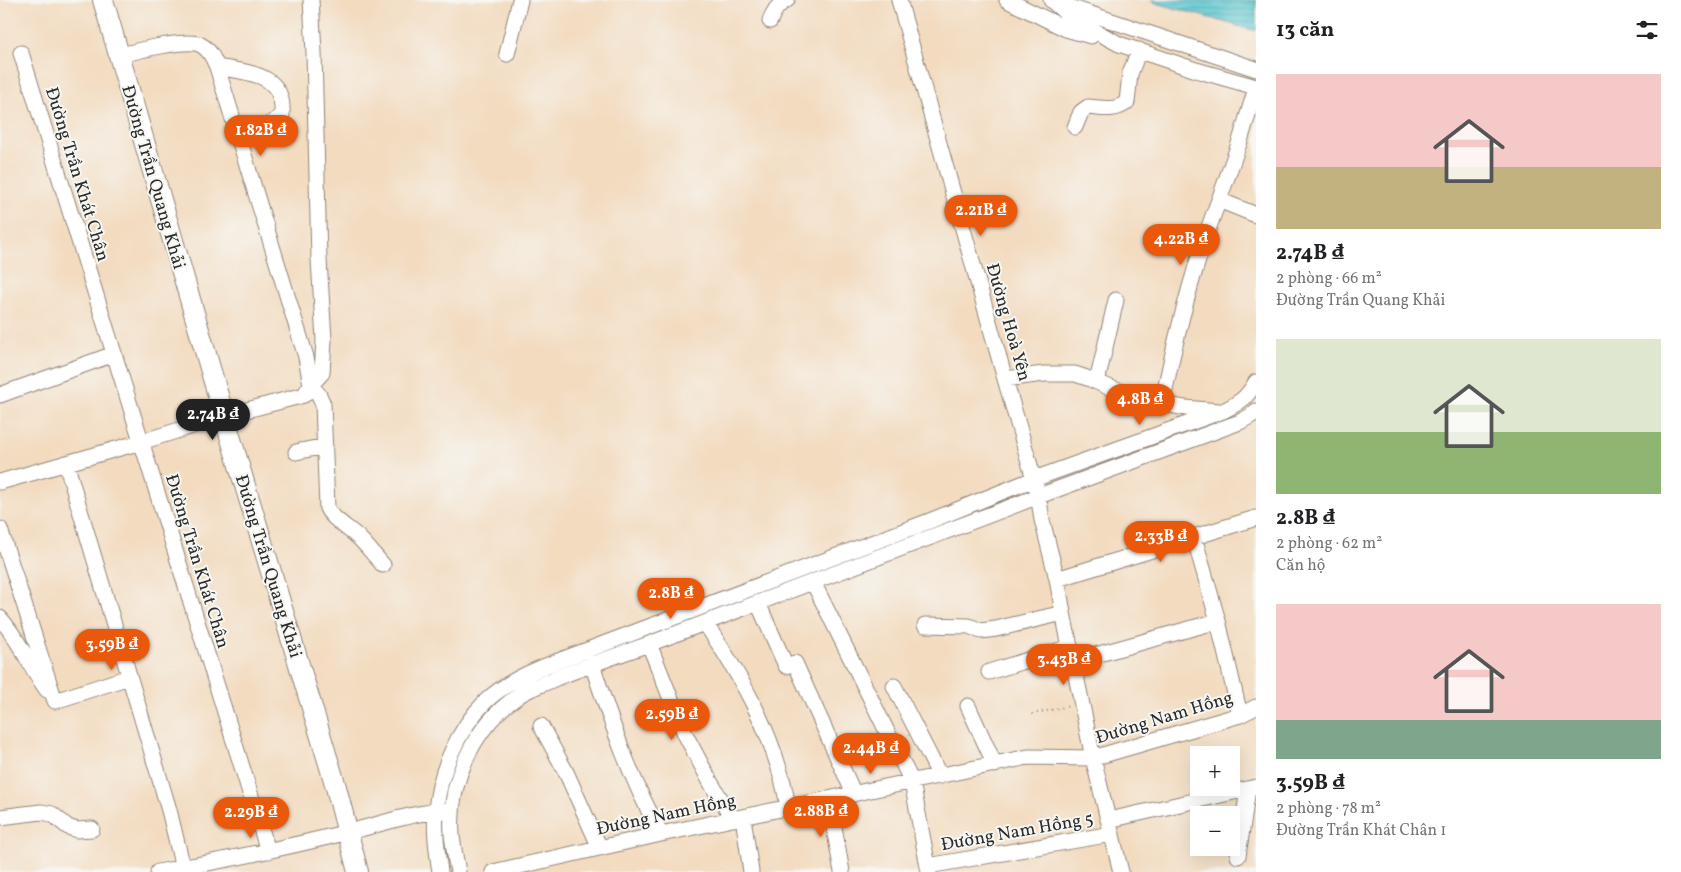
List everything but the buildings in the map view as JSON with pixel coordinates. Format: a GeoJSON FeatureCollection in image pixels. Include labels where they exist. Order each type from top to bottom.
{"type":"FeatureCollection","features":[{"type":"Feature","properties":{"kind":"main road","name":"Đường Trần Quang Khải"},"geometry":{"type":"LineString","coordinates":[[102,0],[349,832],[358,872]]}},
{"type":"Feature","properties":{"kind":"street"},"geometry":{"type":"LineString","coordinates":[[0,482],[142,442],[224,416],[304,395],[310,385],[322,373],[324,340],[319,260],[311,0]]}},
{"type":"Feature","properties":{"kind":"street"},"geometry":{"type":"LineString","coordinates":[[507,54],[520,0]]}},
{"type":"Feature","properties":{"kind":"street","name":"Đường Hoà Yên"},"geometry":{"type":"LineString","coordinates":[[899,0],[1036,487],[1094,758],[1121,872]]}},
{"type":"Feature","properties":{"kind":"street"},"geometry":{"type":"LineString","coordinates":[[1007,0],[1066,29],[1139,50],[1256,88],[1240,141],[1206,233],[1186,300],[1171,358],[1162,404]]}},
{"type":"Feature","properties":{"kind":"street"},"geometry":{"type":"LineString","coordinates":[[1052,0],[1073,19],[1119,44]]}},
{"type":"Feature","properties":{"kind":"street"},"geometry":{"type":"LineString","coordinates":[[1052,0],[1065,6],[1256,69]]}},
{"type":"Feature","properties":{"kind":"street"},"geometry":{"type":"LineString","coordinates":[[770,21],[773,12],[783,1]]}},
{"type":"Feature","properties":{"kind":"street"},"geometry":{"type":"LineString","coordinates":[[119,56],[133,51],[182,43],[199,44],[208,50],[217,67],[306,357],[310,385],[319,395],[323,404],[326,496],[329,514],[343,523],[383,564]]}},
{"type":"Feature","properties":{"kind":"street"},"geometry":{"type":"LineString","coordinates":[[1074,127],[1081,112],[1088,107],[1109,110],[1120,108],[1126,102],[1130,74],[1139,50]]}},
{"type":"Feature","properties":{"kind":"street","name":"Đường Trần Khát Chân"},"geometry":{"type":"LineString","coordinates":[[21,53],[268,851]]}},
{"type":"Feature","properties":{"kind":"street"},"geometry":{"type":"LineString","coordinates":[[217,67],[266,78],[274,84],[283,104],[282,115],[241,143]]}},
{"type":"Feature","properties":{"kind":"street"},"geometry":{"type":"LineString","coordinates":[[1219,200],[1256,215]]}},
{"type":"Feature","properties":{"kind":"street"},"geometry":{"type":"LineString","coordinates":[[1097,382],[1116,300]]}},
{"type":"Feature","properties":{"kind":"street"},"geometry":{"type":"LineString","coordinates":[[0,395],[114,354]]}},
{"type":"Feature","properties":{"kind":"street"},"geometry":{"type":"LineString","coordinates":[[1005,379],[1059,373],[1075,374],[1113,389],[1162,404],[1223,411],[1250,411]]}},
{"type":"Feature","properties":{"kind":"street"},"geometry":{"type":"LineString","coordinates":[[458,872],[452,834],[438,793],[445,768],[458,740],[473,716],[487,700],[512,682],[530,672],[553,663],[927,522],[1240,422],[1250,411],[1250,393],[1256,382]]}},
{"type":"Feature","properties":{"kind":"street"},"geometry":{"type":"LineString","coordinates":[[440,872],[435,830],[466,757],[482,730],[502,709],[519,695],[592,664],[813,582],[1036,487],[1223,411]]}},
{"type":"Feature","properties":{"kind":"street"},"geometry":{"type":"LineString","coordinates":[[296,452],[325,446]]}},
{"type":"Feature","properties":{"kind":"street"},"geometry":{"type":"LineString","coordinates":[[66,463],[171,817],[184,870]]}},
{"type":"Feature","properties":{"kind":"street"},"geometry":{"type":"LineString","coordinates":[[1057,579],[1256,518]]}},
{"type":"Feature","properties":{"kind":"street"},"geometry":{"type":"LineString","coordinates":[[0,528],[56,701]]}},
{"type":"Feature","properties":{"kind":"street"},"geometry":{"type":"LineString","coordinates":[[1194,537],[1218,621],[1240,715]]}},
{"type":"Feature","properties":{"kind":"street"},"geometry":{"type":"LineString","coordinates":[[813,582],[912,782],[929,869]]}},
{"type":"Feature","properties":{"kind":"street"},"geometry":{"type":"LineString","coordinates":[[758,603],[786,666],[795,663],[854,794]]}},
{"type":"Feature","properties":{"kind":"street"},"geometry":{"type":"LineString","coordinates":[[925,625],[969,626],[981,631],[1062,613]]}},
{"type":"Feature","properties":{"kind":"street"},"geometry":{"type":"LineString","coordinates":[[0,618],[15,637],[38,677],[56,701]]}},
{"type":"Feature","properties":{"kind":"street"},"geometry":{"type":"LineString","coordinates":[[989,672],[1218,621]]}},
{"type":"Feature","properties":{"kind":"street"},"geometry":{"type":"LineString","coordinates":[[705,623],[726,654],[762,723],[774,752],[788,807]]}},
{"type":"Feature","properties":{"kind":"street"},"geometry":{"type":"LineString","coordinates":[[650,644],[685,734],[712,785],[738,818],[752,872]]}},
{"type":"Feature","properties":{"kind":"street"},"geometry":{"type":"LineString","coordinates":[[592,664],[631,772],[661,834]]}},
{"type":"Feature","properties":{"kind":"street"},"geometry":{"type":"LineString","coordinates":[[56,701],[129,677]]}},
{"type":"Feature","properties":{"kind":"street"},"geometry":{"type":"LineString","coordinates":[[894,686],[940,776]]}},
{"type":"Feature","properties":{"kind":"street"},"geometry":{"type":"LineString","coordinates":[[968,706],[995,765]]}},
{"type":"Feature","properties":{"kind":"street","name":"Đường Nam Hồng"},"geometry":{"type":"LineString","coordinates":[[493,872],[661,834],[1028,758],[1094,758],[1240,715],[1256,707]]}},
{"type":"Feature","properties":{"kind":"street"},"geometry":{"type":"LineString","coordinates":[[541,726],[566,772],[600,848]]}},
{"type":"Feature","properties":{"kind":"street"},"geometry":{"type":"LineString","coordinates":[[1240,846],[1252,788]]}},
{"type":"Feature","properties":{"kind":"street","name":"Đường Nam Hồng 5"},"geometry":{"type":"LineString","coordinates":[[929,869],[1111,827],[1252,788]]}},
{"type":"Feature","properties":{"kind":"street"},"geometry":{"type":"LineString","coordinates":[[829,799],[842,872]]}},
{"type":"Feature","properties":{"kind":"street"},"geometry":{"type":"LineString","coordinates":[[158,872],[184,870],[402,818],[444,811]]}},
{"type":"Feature","properties":{"kind":"street"},"geometry":{"type":"LineString","coordinates":[[0,817],[41,812],[52,814],[68,827],[77,830],[92,829]]}},
{"type":"Feature","properties":{"kind":"path"},"geometry":{"type":"LineString","coordinates":[[1032,714],[1082,703]]}},
{"type":"Feature","properties":{"kind":"water"},"geometry":{"type":"Polygon","coordinates":[[[1150,0],[1256,0],[1256,31],[1156,3],[1150,0]]]}}]}
